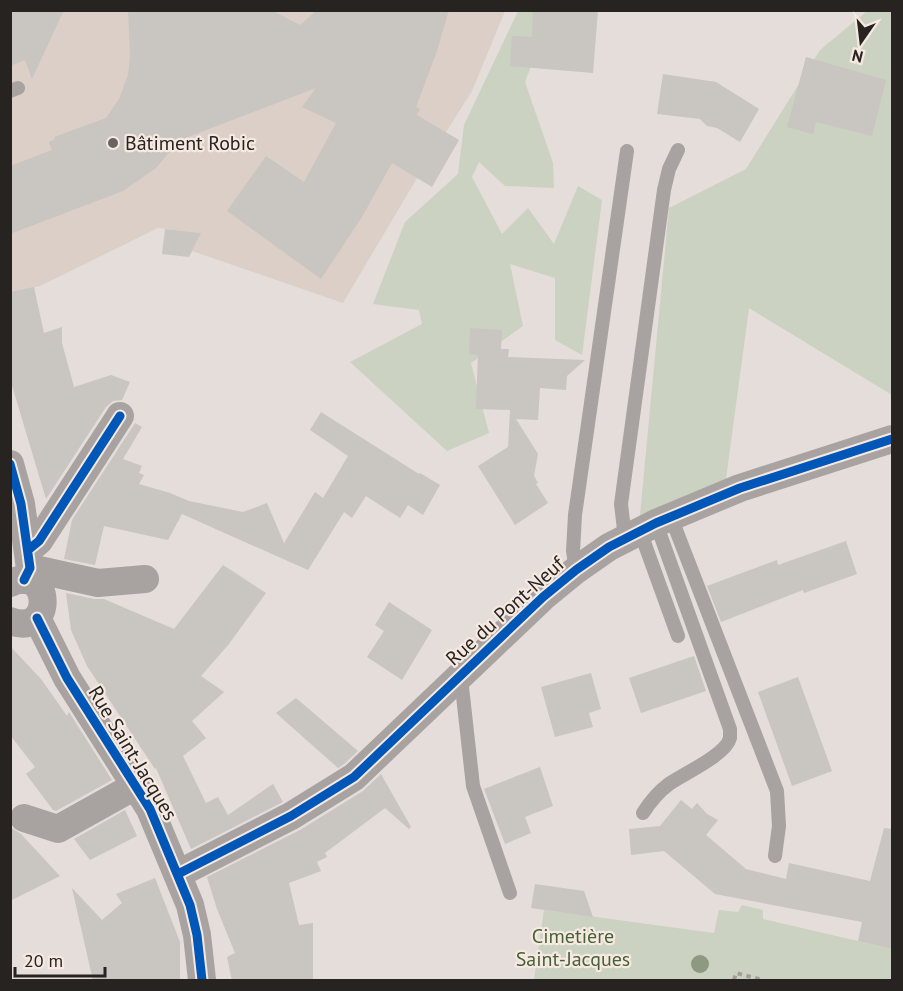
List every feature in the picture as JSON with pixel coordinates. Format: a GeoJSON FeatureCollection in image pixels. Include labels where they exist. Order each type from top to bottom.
{"type":"FeatureCollection","features":[{"type":"Feature","properties":{"kind":"street"},"geometry":{"type":"LineString","coordinates":[[23,570],[39,541],[120,416]]}},
{"type":"Feature","properties":{"kind":"street","name":"Rue du Pont-Neuf"},"geometry":{"type":"LineString","coordinates":[[178,874],[291,816],[354,777],[543,597],[576,570],[648,527],[740,488],[892,440]]}},
{"type":"Feature","properties":{"kind":"street"},"geometry":{"type":"LineString","coordinates":[[10,464],[21,504],[23,570],[37,585],[44,598],[41,612],[24,619]]}},
{"type":"Feature","properties":{"kind":"street"},"geometry":{"type":"LineString","coordinates":[[23,570],[98,583],[145,579]]}},
{"type":"Feature","properties":{"kind":"street","name":"Rue Saint-Jacques"},"geometry":{"type":"LineString","coordinates":[[24,619],[67,678],[150,809],[190,905],[197,935],[202,981]]}},
{"type":"Feature","properties":{"kind":"street"},"geometry":{"type":"LineString","coordinates":[[24,818],[58,829],[135,786]]}},
{"type":"Feature","properties":{"kind":"lane"},"geometry":{"type":"LineString","coordinates":[[678,150],[669,169],[664,190],[621,504],[648,527],[777,791],[779,826],[775,856]]}},
{"type":"Feature","properties":{"kind":"lane"},"geometry":{"type":"LineString","coordinates":[[576,570],[573,551],[575,515],[627,151]]}},
{"type":"Feature","properties":{"kind":"lane"},"geometry":{"type":"LineString","coordinates":[[648,527],[678,636]]}},
{"type":"Feature","properties":{"kind":"lane"},"geometry":{"type":"LineString","coordinates":[[643,813],[650,802],[666,786],[712,758],[726,746],[730,738],[730,729],[648,527]]}},
{"type":"Feature","properties":{"kind":"lane"},"geometry":{"type":"LineString","coordinates":[[460,676],[473,786],[510,893]]}},
{"type":"Feature","properties":{"kind":"path"},"geometry":{"type":"LineString","coordinates":[[734,981],[736,973],[763,981]]}},
{"type":"Feature","properties":{"kind":"shaded area"},"geometry":{"type":"Polygon","coordinates":[[[11,11],[505,11],[472,91],[343,303],[192,251],[200,233],[158,228],[40,286],[11,292],[11,11]]]}},
{"type":"Feature","properties":{"kind":"green space"},"geometry":{"type":"Polygon","coordinates":[[[518,11],[552,11],[525,82],[553,163],[554,188],[505,186],[479,162],[472,177],[502,234],[528,208],[554,244],[578,186],[602,200],[582,355],[555,340],[555,278],[510,264],[523,326],[471,363],[489,433],[447,451],[350,362],[422,324],[419,310],[373,304],[405,222],[458,174],[464,125],[518,11]]]}},
{"type":"Feature","properties":{"kind":"green space"},"geometry":{"type":"Polygon","coordinates":[[[867,11],[892,11],[892,395],[749,308],[726,479],[640,515],[669,208],[746,169],[820,50],[867,11]]]}},
{"type":"Feature","properties":{"kind":"green space","name":"Cimetière Saint-Jacques"},"geometry":{"type":"Polygon","coordinates":[[[742,905],[763,910],[763,919],[892,949],[892,980],[534,980],[544,910],[714,933],[719,910],[738,912],[742,905]]]}},
{"type":"Feature","properties":{"kind":"building"},"geometry":{"type":"Polygon","coordinates":[[[10,10],[64,10],[32,79],[25,60],[10,66],[10,10]]]}},
{"type":"Feature","properties":{"kind":"building","name":"Bâtiment Robic"},"geometry":{"type":"Polygon","coordinates":[[[128,10],[271,10],[300,25],[317,10],[449,10],[436,54],[416,107],[420,109],[417,115],[459,140],[432,187],[392,163],[362,217],[321,279],[227,211],[266,156],[304,182],[336,123],[302,107],[316,88],[180,140],[156,168],[123,191],[10,234],[10,166],[52,150],[49,142],[55,139],[54,137],[106,118],[119,99],[128,75],[130,56],[128,10]]]}},
{"type":"Feature","properties":{"kind":"building"},"geometry":{"type":"Polygon","coordinates":[[[533,10],[598,10],[593,73],[510,66],[512,36],[532,37],[533,10]]]}},
{"type":"Feature","properties":{"kind":"building"},"geometry":{"type":"Polygon","coordinates":[[[806,57],[886,80],[872,136],[816,122],[813,134],[787,127],[806,57]]]}},
{"type":"Feature","properties":{"kind":"building"},"geometry":{"type":"Polygon","coordinates":[[[663,74],[716,82],[759,109],[740,142],[717,128],[707,126],[700,119],[657,114],[663,74]]]}},
{"type":"Feature","properties":{"kind":"building"},"geometry":{"type":"Polygon","coordinates":[[[165,229],[201,233],[189,257],[162,254],[165,229]]]}},
{"type":"Feature","properties":{"kind":"building"},"geometry":{"type":"Polygon","coordinates":[[[34,287],[44,333],[62,327],[62,343],[74,387],[111,375],[130,382],[122,400],[113,401],[106,407],[46,499],[10,379],[10,292],[34,287]]]}},
{"type":"Feature","properties":{"kind":"building"},"geometry":{"type":"Polygon","coordinates":[[[470,328],[502,330],[501,349],[509,349],[508,357],[585,360],[567,376],[566,390],[540,388],[538,420],[516,419],[538,454],[534,476],[538,483],[536,484],[548,503],[515,525],[478,466],[508,447],[510,410],[476,409],[478,355],[469,354],[470,328]]]}},
{"type":"Feature","properties":{"kind":"building"},"geometry":{"type":"Polygon","coordinates":[[[321,412],[440,485],[423,515],[408,505],[400,518],[366,496],[352,518],[344,512],[308,570],[182,514],[168,540],[104,526],[95,565],[64,559],[72,520],[135,423],[142,427],[123,459],[142,466],[139,473],[144,475],[139,484],[189,501],[243,512],[267,503],[284,543],[315,492],[323,498],[348,456],[310,430],[321,412]]]}},
{"type":"Feature","properties":{"kind":"building"},"geometry":{"type":"Polygon","coordinates":[[[846,541],[857,574],[804,593],[803,590],[721,622],[707,586],[777,560],[778,565],[846,541]]]}},
{"type":"Feature","properties":{"kind":"building"},"geometry":{"type":"Polygon","coordinates":[[[223,565],[266,593],[229,644],[201,676],[224,692],[192,721],[206,738],[183,756],[206,803],[218,797],[228,815],[273,784],[283,802],[191,849],[156,768],[87,666],[71,630],[66,593],[104,599],[174,629],[223,565]]]}},
{"type":"Feature","properties":{"kind":"building"},"geometry":{"type":"Polygon","coordinates":[[[389,602],[432,630],[402,680],[367,657],[384,631],[375,625],[389,602]]]}},
{"type":"Feature","properties":{"kind":"building"},"geometry":{"type":"Polygon","coordinates":[[[10,646],[41,679],[67,716],[69,712],[112,780],[56,811],[26,774],[35,767],[10,735],[10,646]]]}},
{"type":"Feature","properties":{"kind":"building"},"geometry":{"type":"Polygon","coordinates":[[[694,656],[706,691],[641,713],[629,678],[694,656]]]}},
{"type":"Feature","properties":{"kind":"building"},"geometry":{"type":"Polygon","coordinates":[[[591,673],[601,709],[589,713],[593,727],[555,737],[541,687],[591,673]]]}},
{"type":"Feature","properties":{"kind":"building"},"geometry":{"type":"Polygon","coordinates":[[[798,677],[832,771],[792,786],[758,692],[798,677]]]}},
{"type":"Feature","properties":{"kind":"building"},"geometry":{"type":"Polygon","coordinates":[[[296,698],[358,751],[338,768],[276,713],[296,698]]]}},
{"type":"Feature","properties":{"kind":"building"},"geometry":{"type":"Polygon","coordinates":[[[540,767],[553,806],[525,817],[531,833],[505,844],[484,789],[540,767]]]}},
{"type":"Feature","properties":{"kind":"building"},"geometry":{"type":"Polygon","coordinates":[[[381,774],[411,827],[409,829],[385,808],[325,853],[327,857],[317,862],[321,871],[289,883],[299,925],[313,923],[313,981],[232,981],[227,957],[235,953],[207,877],[300,830],[363,791],[381,774]]]}},
{"type":"Feature","properties":{"kind":"building"},"geometry":{"type":"Polygon","coordinates":[[[681,800],[692,809],[697,803],[707,814],[718,820],[706,835],[746,869],[786,879],[789,863],[870,881],[884,828],[892,829],[892,949],[858,941],[862,922],[715,894],[664,851],[631,855],[629,829],[660,826],[681,800]]]}},
{"type":"Feature","properties":{"kind":"building"},"geometry":{"type":"Polygon","coordinates":[[[125,810],[137,836],[90,860],[74,839],[125,810]]]}},
{"type":"Feature","properties":{"kind":"building"},"geometry":{"type":"Polygon","coordinates":[[[10,827],[21,834],[60,876],[10,901],[10,827]]]}},
{"type":"Feature","properties":{"kind":"building"},"geometry":{"type":"Polygon","coordinates":[[[155,878],[180,942],[180,981],[93,981],[72,888],[102,920],[122,903],[116,894],[155,878]]]}},
{"type":"Feature","properties":{"kind":"building"},"geometry":{"type":"Polygon","coordinates":[[[535,884],[584,891],[593,917],[531,908],[535,884]]]}},
{"type":"Feature","properties":{"kind":"cycle path"},"geometry":{"type":"LineString","coordinates":[[28,550],[39,541],[120,416]]}},
{"type":"Feature","properties":{"kind":"cycle path"},"geometry":{"type":"LineString","coordinates":[[178,874],[291,816],[354,777],[543,597],[609,547],[656,523],[740,488],[892,439]]}},
{"type":"Feature","properties":{"kind":"cycle path"},"geometry":{"type":"LineString","coordinates":[[10,464],[21,504],[30,568],[24,580]]}},
{"type":"Feature","properties":{"kind":"cycle path"},"geometry":{"type":"LineString","coordinates":[[37,618],[67,678],[150,809],[190,905],[197,935],[202,980]]}},
{"type":"Feature","properties":{"kind":"place","name":"Bâtiment Robic"},"geometry":{"type":"Point","coordinates":[113,143]}}]}
